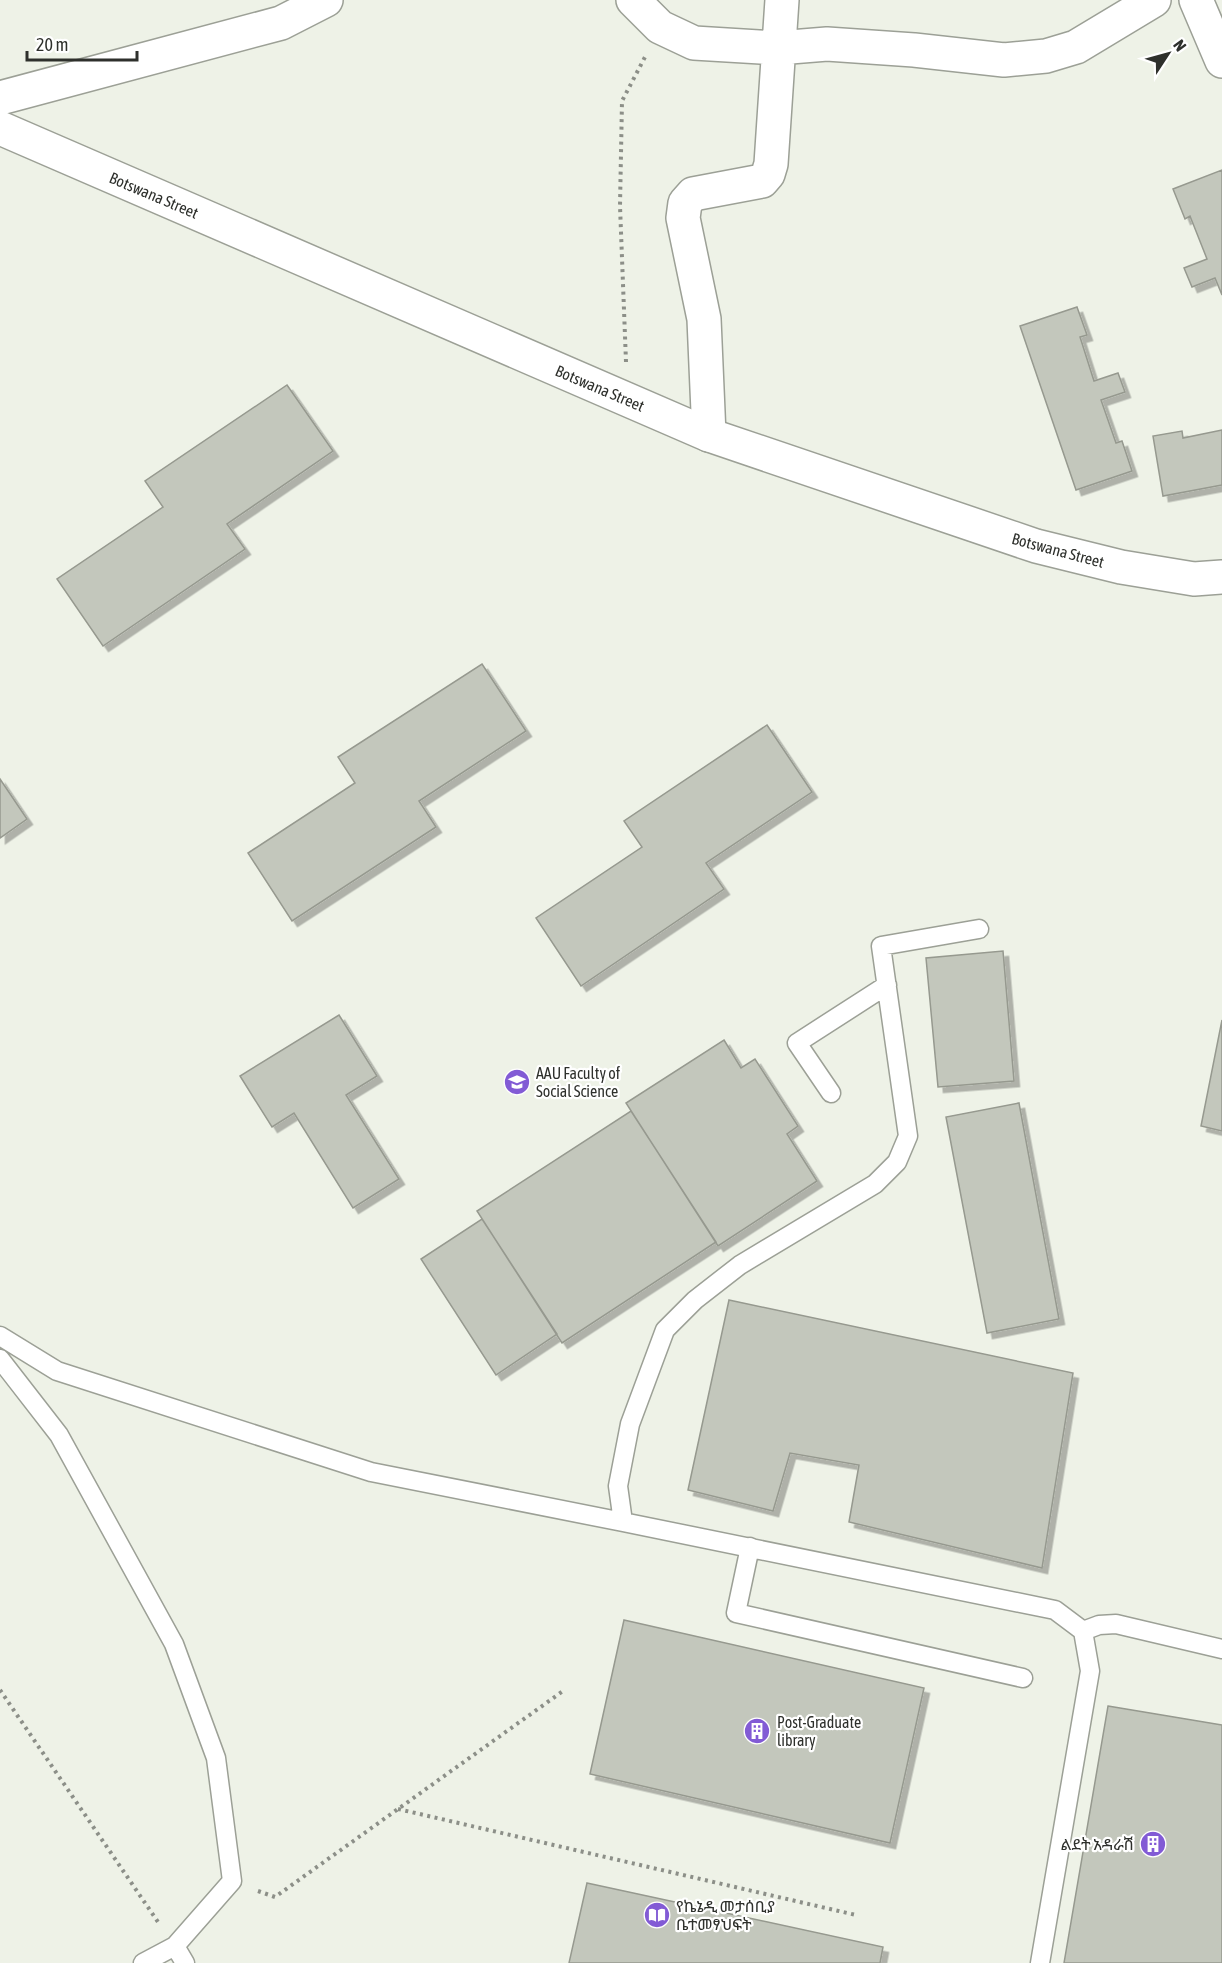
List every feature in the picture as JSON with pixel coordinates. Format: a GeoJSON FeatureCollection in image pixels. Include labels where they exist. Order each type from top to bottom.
{"type":"FeatureCollection","features":[{"type":"Feature","properties":{"kind":"street"},"geometry":{"type":"LineString","coordinates":[[0,98],[280,11],[326,0]]}},
{"type":"Feature","properties":{"kind":"street"},"geometry":{"type":"LineString","coordinates":[[633,0],[660,27],[694,43],[778,48],[827,44],[914,50],[1004,60],[1046,56],[1076,46],[1154,0]]}},
{"type":"Feature","properties":{"kind":"street"},"geometry":{"type":"LineString","coordinates":[[709,435],[704,319],[683,218],[685,203],[693,194],[762,181],[768,174],[771,164],[782,0]]}},
{"type":"Feature","properties":{"kind":"street"},"geometry":{"type":"LineString","coordinates":[[1196,0],[1222,61]]}},
{"type":"Feature","properties":{"kind":"street","name":"Botswana Street"},"geometry":{"type":"LineString","coordinates":[[0,128],[709,435],[1036,546],[1120,567],[1194,579],[1222,577]]}},
{"type":"Feature","properties":{"kind":"lane"},"geometry":{"type":"LineString","coordinates":[[623,1522],[618,1486],[630,1424],[665,1330],[695,1300],[740,1265],[875,1184],[897,1162],[908,1136],[881,946],[979,929]]}},
{"type":"Feature","properties":{"kind":"lane"},"geometry":{"type":"LineString","coordinates":[[831,1093],[797,1043],[887,985]]}},
{"type":"Feature","properties":{"kind":"lane"},"geometry":{"type":"LineString","coordinates":[[0,1336],[57,1371],[371,1472],[1055,1610],[1083,1631],[1090,1671],[1040,1963]]}},
{"type":"Feature","properties":{"kind":"lane"},"geometry":{"type":"LineString","coordinates":[[0,1359],[59,1435],[174,1644],[216,1758],[232,1881],[175,1946],[143,1963]]}},
{"type":"Feature","properties":{"kind":"lane"},"geometry":{"type":"LineString","coordinates":[[750,1547],[736,1612],[1023,1678]]}},
{"type":"Feature","properties":{"kind":"lane"},"geometry":{"type":"LineString","coordinates":[[1083,1631],[1116,1624],[1222,1649]]}},
{"type":"Feature","properties":{"kind":"lane"},"geometry":{"type":"LineString","coordinates":[[175,1946],[185,1963]]}},
{"type":"Feature","properties":{"kind":"path"},"geometry":{"type":"LineString","coordinates":[[627,400],[620,206],[622,101],[660,27]]}},
{"type":"Feature","properties":{"kind":"path"},"geometry":{"type":"LineString","coordinates":[[0,1690],[175,1946]]}},
{"type":"Feature","properties":{"kind":"path"},"geometry":{"type":"LineString","coordinates":[[232,1881],[275,1897],[563,1691]]}},
{"type":"Feature","properties":{"kind":"path"},"geometry":{"type":"LineString","coordinates":[[398,1809],[856,1915]]}},
{"type":"Feature","properties":{"kind":"building"},"geometry":{"type":"Polygon","coordinates":[[[1222,170],[1222,295],[1215,278],[1192,287],[1184,268],[1207,259],[1190,216],[1185,219],[1173,189],[1222,170]]]}},
{"type":"Feature","properties":{"kind":"building"},"geometry":{"type":"Polygon","coordinates":[[[1077,307],[1087,335],[1080,337],[1094,381],[1118,373],[1125,392],[1101,400],[1116,443],[1122,441],[1132,471],[1076,490],[1020,326],[1077,307]]]}},
{"type":"Feature","properties":{"kind":"building"},"geometry":{"type":"Polygon","coordinates":[[[287,385],[333,451],[227,524],[245,549],[103,646],[57,579],[163,507],[145,481],[287,385]]]}},
{"type":"Feature","properties":{"kind":"building"},"geometry":{"type":"Polygon","coordinates":[[[1222,430],[1222,485],[1163,496],[1153,436],[1182,431],[1183,438],[1222,430]]]}},
{"type":"Feature","properties":{"kind":"building"},"geometry":{"type":"Polygon","coordinates":[[[482,664],[526,731],[419,801],[436,827],[292,921],[248,853],[355,783],[338,757],[482,664]]]}},
{"type":"Feature","properties":{"kind":"building"},"geometry":{"type":"Polygon","coordinates":[[[767,725],[812,792],[706,863],[724,889],[581,986],[536,918],[642,847],[624,821],[767,725]]]}},
{"type":"Feature","properties":{"kind":"building"},"geometry":{"type":"Polygon","coordinates":[[[0,779],[27,819],[0,838],[0,779]]]}},
{"type":"Feature","properties":{"kind":"building"},"geometry":{"type":"Polygon","coordinates":[[[1003,951],[1014,1081],[938,1087],[926,958],[1003,951]]]}},
{"type":"Feature","properties":{"kind":"building"},"geometry":{"type":"Polygon","coordinates":[[[339,1015],[377,1076],[346,1095],[399,1179],[353,1208],[294,1113],[272,1127],[240,1076],[339,1015]]]}},
{"type":"Feature","properties":{"kind":"building"},"geometry":{"type":"Polygon","coordinates":[[[1222,1020],[1222,1131],[1201,1126],[1222,1020]]]}},
{"type":"Feature","properties":{"kind":"building"},"geometry":{"type":"Polygon","coordinates":[[[724,1040],[741,1068],[755,1059],[798,1126],[787,1134],[817,1181],[718,1246],[626,1103],[724,1040]]]}},
{"type":"Feature","properties":{"kind":"building"},"geometry":{"type":"Polygon","coordinates":[[[1019,1103],[1059,1319],[987,1333],[946,1117],[1019,1103]]]}},
{"type":"Feature","properties":{"kind":"building"},"geometry":{"type":"Polygon","coordinates":[[[631,1111],[716,1242],[562,1343],[477,1211],[631,1111]]]}},
{"type":"Feature","properties":{"kind":"building"},"geometry":{"type":"Polygon","coordinates":[[[482,1219],[557,1334],[496,1375],[421,1259],[482,1219]]]}},
{"type":"Feature","properties":{"kind":"building"},"geometry":{"type":"Polygon","coordinates":[[[729,1300],[1073,1373],[1042,1568],[849,1522],[859,1465],[790,1453],[773,1511],[688,1490],[729,1300]]]}},
{"type":"Feature","properties":{"kind":"building","name":"Post-Graduate library"},"geometry":{"type":"Polygon","coordinates":[[[624,1620],[924,1688],[890,1843],[590,1774],[624,1620]]]}},
{"type":"Feature","properties":{"kind":"building","name":"ልደት አዳራሽ"},"geometry":{"type":"Polygon","coordinates":[[[1108,1706],[1222,1725],[1222,1963],[1064,1963],[1108,1706]]]}},
{"type":"Feature","properties":{"kind":"building","name":"የኬኔዲ መታሰቢያ ቤተመፃህፍት"},"geometry":{"type":"Polygon","coordinates":[[[587,1883],[883,1947],[880,1963],[569,1963],[587,1883]]]}},
{"type":"Feature","properties":{"kind":"place","name":"AAU Faculty of Social Science"},"geometry":{"type":"Point","coordinates":[517,1082]}},
{"type":"Feature","properties":{"kind":"place","name":"Post-Graduate library"},"geometry":{"type":"Point","coordinates":[757,1731]}},
{"type":"Feature","properties":{"kind":"place","name":"ልደት አዳራሽ"},"geometry":{"type":"Point","coordinates":[1153,1844]}},
{"type":"Feature","properties":{"kind":"place","name":"የኬኔዲ መታሰቢያ ቤተመፃህፍት"},"geometry":{"type":"Point","coordinates":[657,1915]}}]}
